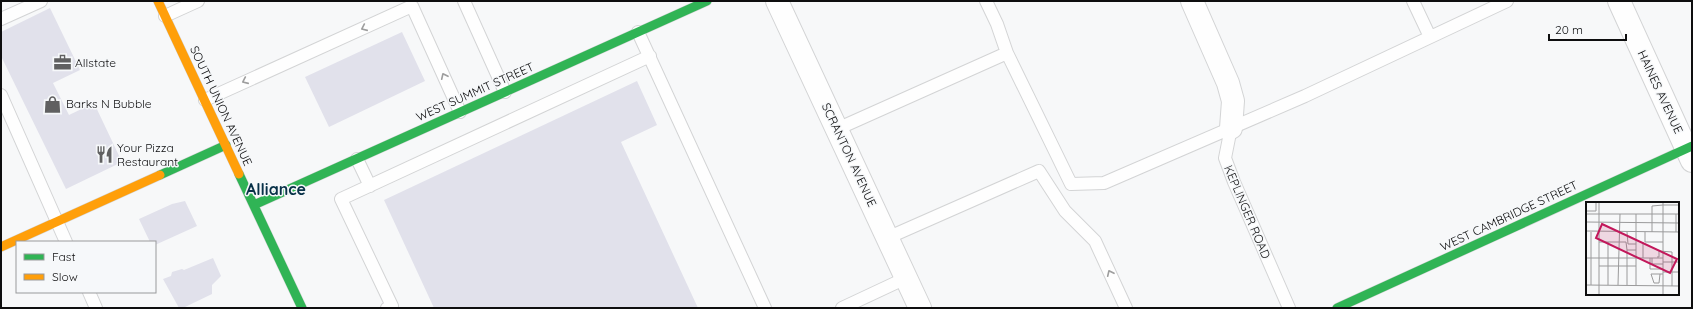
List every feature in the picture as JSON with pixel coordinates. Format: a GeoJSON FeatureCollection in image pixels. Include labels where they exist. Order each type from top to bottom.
{"type":"FeatureCollection","features":[{"type":"Feature","properties":{"kind":"street","name":"SOUTH UNION AVENUE"},"geometry":{"type":"LineString","coordinates":[[158,1],[302,308]]}},
{"type":"Feature","properties":{"kind":"street","name":"WEST SUMMIT STREET"},"geometry":{"type":"LineString","coordinates":[[254,205],[707,1]]}},
{"type":"Feature","properties":{"kind":"street","name":"SCRANTON AVENUE"},"geometry":{"type":"LineString","coordinates":[[778,1],[920,308]]}},
{"type":"Feature","properties":{"kind":"street","name":"KEPLINGER ROAD"},"geometry":{"type":"LineString","coordinates":[[1192,1],[1228,83],[1233,101],[1231,128]]}},
{"type":"Feature","properties":{"kind":"street","name":"HAINES AVENUE"},"geometry":{"type":"LineString","coordinates":[[1619,1],[1690,152]]}},
{"type":"Feature","properties":{"kind":"street"},"geometry":{"type":"LineString","coordinates":[[1,247],[226,145]]}},
{"type":"Feature","properties":{"kind":"street","name":"WEST CAMBRIDGE STREET"},"geometry":{"type":"LineString","coordinates":[[1336,308],[1690,152]]}},
{"type":"Feature","properties":{"kind":"lane"},"geometry":{"type":"LineString","coordinates":[[1,19],[41,1]]}},
{"type":"Feature","properties":{"kind":"lane"},"geometry":{"type":"LineString","coordinates":[[166,16],[198,1]]}},
{"type":"Feature","properties":{"kind":"lane"},"geometry":{"type":"LineString","coordinates":[[464,1],[505,92]]}},
{"type":"Feature","properties":{"kind":"lane"},"geometry":{"type":"LineString","coordinates":[[986,1],[997,24],[1006,53],[1071,184],[1104,183],[1305,96],[1507,1]]}},
{"type":"Feature","properties":{"kind":"lane"},"geometry":{"type":"LineString","coordinates":[[1413,1],[1430,37]]}},
{"type":"Feature","properties":{"kind":"lane"},"geometry":{"type":"LineString","coordinates":[[205,100],[412,6],[460,112]]}},
{"type":"Feature","properties":{"kind":"lane"},"geometry":{"type":"LineString","coordinates":[[638,32],[765,308]]}},
{"type":"Feature","properties":{"kind":"lane"},"geometry":{"type":"LineString","coordinates":[[837,129],[1006,53]]}},
{"type":"Feature","properties":{"kind":"lane"},"geometry":{"type":"LineString","coordinates":[[387,308],[392,306],[341,199],[650,56]]}},
{"type":"Feature","properties":{"kind":"lane"},"geometry":{"type":"LineString","coordinates":[[1,95],[66,241]]}},
{"type":"Feature","properties":{"kind":"lane","name":"KEPLINGER ROAD"},"geometry":{"type":"LineString","coordinates":[[1231,128],[1225,158],[1289,308]]}},
{"type":"Feature","properties":{"kind":"lane"},"geometry":{"type":"LineString","coordinates":[[357,159],[370,186]]}},
{"type":"Feature","properties":{"kind":"lane"},"geometry":{"type":"LineString","coordinates":[[887,238],[1039,170],[1065,211],[1095,241],[1126,308]]}},
{"type":"Feature","properties":{"kind":"lane"},"geometry":{"type":"LineString","coordinates":[[842,308],[906,278]]}},
{"type":"Feature","properties":{"kind":"lane"},"geometry":{"type":"LineString","coordinates":[[89,293],[96,308]]}},
{"type":"Feature","properties":{"kind":"building"},"geometry":{"type":"Polygon","coordinates":[[[50,8],[80,70],[53,83],[69,115],[94,103],[122,162],[66,189],[1,56],[1,32],[50,8]]]}},
{"type":"Feature","properties":{"kind":"building"},"geometry":{"type":"Polygon","coordinates":[[[402,32],[425,81],[329,127],[305,77],[402,32]]]}},
{"type":"Feature","properties":{"kind":"building"},"geometry":{"type":"Polygon","coordinates":[[[637,81],[657,125],[621,142],[698,308],[434,308],[384,200],[637,81]]]}},
{"type":"Feature","properties":{"kind":"building"},"geometry":{"type":"Polygon","coordinates":[[[185,201],[197,226],[156,245],[156,241],[150,241],[139,219],[172,204],[185,201]]]}},
{"type":"Feature","properties":{"kind":"building"},"geometry":{"type":"Polygon","coordinates":[[[213,258],[221,276],[212,285],[212,294],[183,308],[179,308],[163,279],[171,276],[172,272],[182,269],[184,270],[213,258]]]}},
{"type":"Feature","properties":{"kind":"traffic: fast"},"geometry":{"type":"LineString","coordinates":[[254,205],[707,1]]}},
{"type":"Feature","properties":{"kind":"traffic: fast"},"geometry":{"type":"LineString","coordinates":[[160,175],[226,145]]}},
{"type":"Feature","properties":{"kind":"traffic: fast"},"geometry":{"type":"LineString","coordinates":[[1337,308],[1692,146]]}},
{"type":"Feature","properties":{"kind":"traffic: fast"},"geometry":{"type":"LineString","coordinates":[[239,174],[302,308]]}},
{"type":"Feature","properties":{"kind":"traffic: slow"},"geometry":{"type":"LineString","coordinates":[[158,1],[239,174]]}},
{"type":"Feature","properties":{"kind":"traffic: slow"},"geometry":{"type":"LineString","coordinates":[[1,247],[160,175]]}},
{"type":"Feature","properties":{"kind":"place","name":"Allstate"},"geometry":{"type":"Point","coordinates":[62,63]}},
{"type":"Feature","properties":{"kind":"place","name":"Barks N Bubble"},"geometry":{"type":"Point","coordinates":[53,104]}},
{"type":"Feature","properties":{"kind":"place","name":"Your Pizza Restaurant"},"geometry":{"type":"Point","coordinates":[104,155]}},
{"type":"Feature","properties":{"kind":"district","name":"Alliance"},"geometry":{"type":"Point","coordinates":[276,189]}}]}
